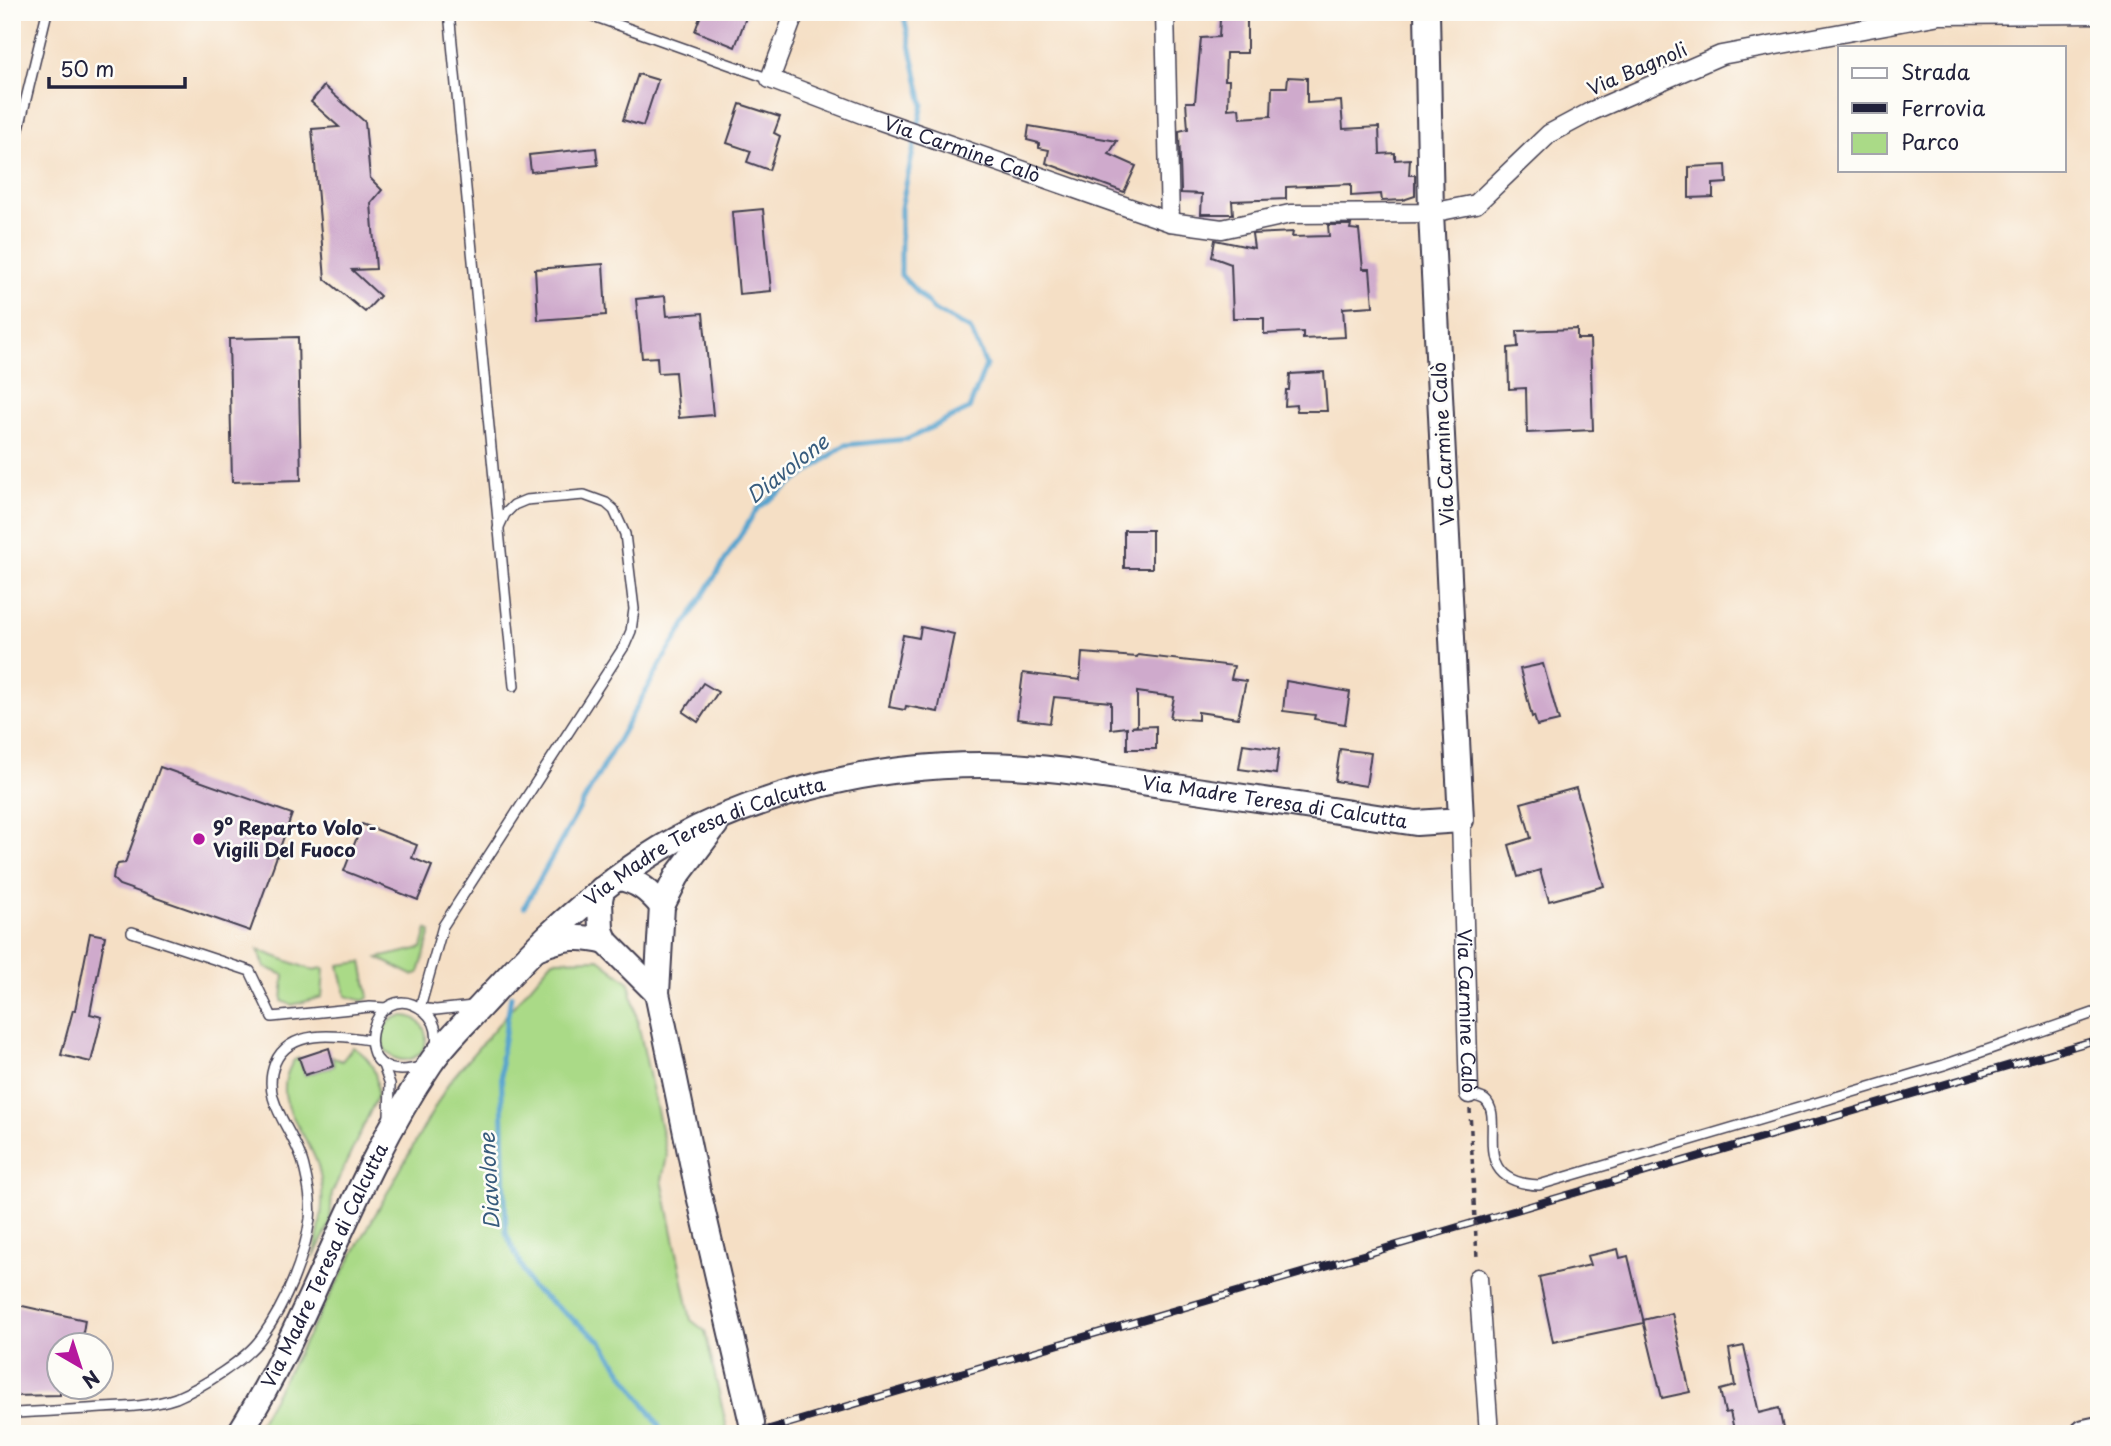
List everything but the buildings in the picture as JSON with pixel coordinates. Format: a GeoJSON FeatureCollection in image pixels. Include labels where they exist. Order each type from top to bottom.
{"type":"FeatureCollection","features":[{"type":"Feature","properties":{"kind":"main road"},"geometry":{"type":"LineString","coordinates":[[2085,1434],[2099,1431]]}},
{"type":"Feature","properties":{"kind":"street"},"geometry":{"type":"LineString","coordinates":[[770,79],[795,12]]}},
{"type":"Feature","properties":{"kind":"street"},"geometry":{"type":"LineString","coordinates":[[1165,12],[1170,222]]}},
{"type":"Feature","properties":{"kind":"street"},"geometry":{"type":"LineString","coordinates":[[1427,12],[1431,213]]}},
{"type":"Feature","properties":{"kind":"street","name":"Via Bagnoli"},"geometry":{"type":"LineString","coordinates":[[1431,213],[1476,204],[1549,134],[1592,111],[1721,55],[1940,15],[2099,14]]}},
{"type":"Feature","properties":{"kind":"street","name":"Via Carmine Calò"},"geometry":{"type":"LineString","coordinates":[[770,79],[867,116],[1170,222],[1222,229],[1290,214],[1431,213],[1461,820],[1469,1094]]}},
{"type":"Feature","properties":{"kind":"street","name":"Via Madre Teresa di Calcutta"},"geometry":{"type":"LineString","coordinates":[[239,1434],[280,1360],[388,1133],[432,1062],[535,948],[610,883],[676,839],[720,819],[795,792],[854,778],[915,769],[981,765],[1054,769],[1416,823],[1461,820]]}},
{"type":"Feature","properties":{"kind":"street"},"geometry":{"type":"LineString","coordinates":[[720,819],[677,876],[662,906],[657,993],[698,1191],[752,1423]]}},
{"type":"Feature","properties":{"kind":"street"},"geometry":{"type":"LineString","coordinates":[[657,993],[607,942],[601,930],[600,900],[610,883],[631,880],[643,886],[662,906]]}},
{"type":"Feature","properties":{"kind":"street"},"geometry":{"type":"LineString","coordinates":[[535,948],[561,939],[585,937],[607,942]]}},
{"type":"Feature","properties":{"kind":"street"},"geometry":{"type":"LineString","coordinates":[[1478,1278],[1489,1434]]}},
{"type":"Feature","properties":{"kind":"lane"},"geometry":{"type":"LineString","coordinates":[[12,157],[47,12]]}},
{"type":"Feature","properties":{"kind":"lane"},"geometry":{"type":"LineString","coordinates":[[449,12],[513,686]]}},
{"type":"Feature","properties":{"kind":"lane"},"geometry":{"type":"LineString","coordinates":[[582,12],[770,79]]}},
{"type":"Feature","properties":{"kind":"lane"},"geometry":{"type":"LineString","coordinates":[[420,1008],[443,926],[625,645],[633,620],[625,534],[614,510],[606,503],[584,495],[526,500],[514,505],[505,514],[498,529]]}},
{"type":"Feature","properties":{"kind":"lane"},"geometry":{"type":"LineString","coordinates":[[132,932],[250,971],[272,1017],[370,1007],[387,1008]]}},
{"type":"Feature","properties":{"kind":"lane"},"geometry":{"type":"LineString","coordinates":[[382,1063],[402,1071],[432,1062],[437,1037],[435,1025],[429,1015],[409,1004],[398,1004],[387,1008],[373,1025],[370,1040],[390,1084],[388,1133]]}},
{"type":"Feature","properties":{"kind":"lane"},"geometry":{"type":"LineString","coordinates":[[420,1008],[454,1009],[481,1005]]}},
{"type":"Feature","properties":{"kind":"lane"},"geometry":{"type":"LineString","coordinates":[[1469,1094],[1485,1100],[1492,1111],[1491,1152],[1502,1171],[1520,1184],[1539,1185],[1944,1065],[2099,1011]]}},
{"type":"Feature","properties":{"kind":"lane"},"geometry":{"type":"LineString","coordinates":[[12,1413],[132,1406],[177,1397],[233,1364],[261,1338],[294,1279],[310,1219],[309,1189],[303,1162],[272,1099],[275,1063],[283,1050],[297,1041],[335,1034],[370,1040]]}},
{"type":"Feature","properties":{"kind":"path","name":"Via Carmine Calò"},"geometry":{"type":"LineString","coordinates":[[1469,1094],[1477,1258]]}},
{"type":"Feature","properties":{"kind":"green space"},"geometry":{"type":"Polygon","coordinates":[[[427,929],[431,932],[419,973],[412,975],[378,958],[422,948],[427,929]]]}},
{"type":"Feature","properties":{"kind":"green space"},"geometry":{"type":"Polygon","coordinates":[[[258,950],[312,970],[324,968],[322,997],[292,1005],[282,1001],[284,975],[265,967],[258,950]]]}},
{"type":"Feature","properties":{"kind":"green space"},"geometry":{"type":"Polygon","coordinates":[[[599,959],[629,982],[667,1156],[662,1180],[691,1320],[705,1331],[728,1433],[253,1434],[449,1082],[553,960],[599,959]]]}},
{"type":"Feature","properties":{"kind":"green space"},"geometry":{"type":"Polygon","coordinates":[[[362,962],[369,997],[363,1001],[346,996],[339,965],[362,962]]]}},
{"type":"Feature","properties":{"kind":"green space"},"geometry":{"type":"Polygon","coordinates":[[[404,1016],[420,1022],[426,1038],[420,1054],[404,1060],[388,1054],[382,1038],[388,1022],[404,1016]]]}},
{"type":"Feature","properties":{"kind":"green space"},"geometry":{"type":"Polygon","coordinates":[[[353,1047],[365,1056],[373,1068],[377,1081],[377,1097],[332,1193],[330,1224],[313,1258],[322,1212],[321,1177],[313,1153],[287,1102],[287,1075],[294,1060],[299,1058],[305,1075],[334,1066],[332,1057],[342,1061],[353,1047]]]}},
{"type":"Feature","properties":{"kind":"waterway","name":"Diavolone"},"geometry":{"type":"LineString","coordinates":[[524,907],[666,655],[757,509],[845,445],[908,439],[969,409],[986,365],[970,329],[934,310],[901,275],[901,208],[923,104],[903,12]]}},
{"type":"Feature","properties":{"kind":"waterway","name":"Diavolone"},"geometry":{"type":"LineString","coordinates":[[511,996],[501,1058],[506,1233],[531,1287],[601,1341],[658,1424],[662,1434]]}},
{"type":"Feature","properties":{"kind":"railway"},"geometry":{"type":"LineString","coordinates":[[753,1434],[2099,1039]]}},
{"type":"Feature","properties":{"kind":"place","name":"9º Reparto Volo - Vigili Del Fuoco"},"geometry":{"type":"Point","coordinates":[199,839]}}]}
